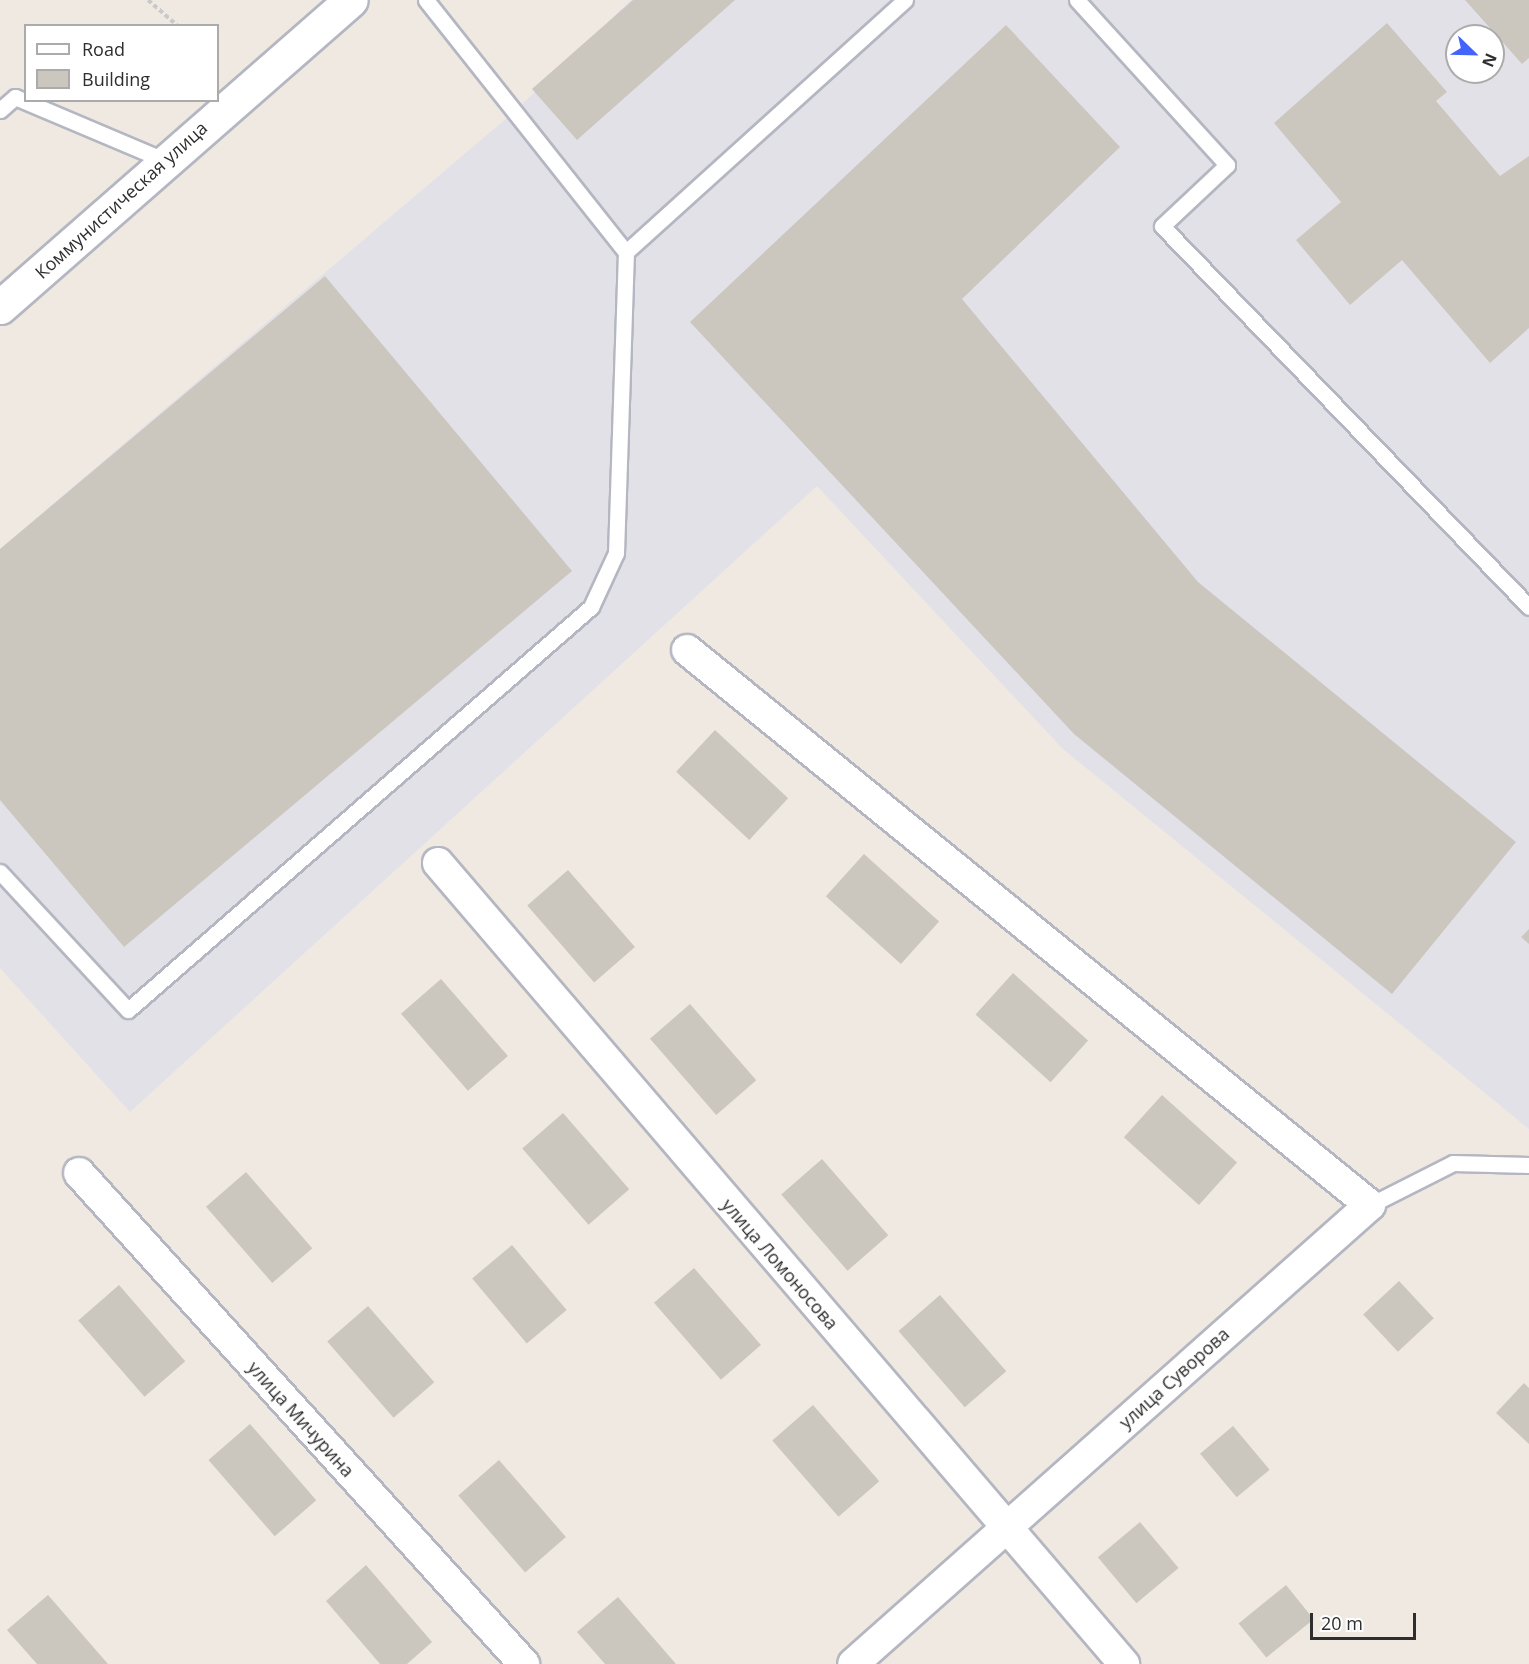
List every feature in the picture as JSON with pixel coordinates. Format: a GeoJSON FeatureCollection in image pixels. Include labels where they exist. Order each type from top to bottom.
{"type":"FeatureCollection","features":[{"type":"Feature","properties":{"kind":"street","name":"Коммунистическая улица"},"geometry":{"type":"LineString","coordinates":[[0,307],[164,160],[351,0]]}},
{"type":"Feature","properties":{"kind":"street"},"geometry":{"type":"LineString","coordinates":[[687,650],[1370,1205]]}},
{"type":"Feature","properties":{"kind":"street","name":"улица Ломоносова"},"geometry":{"type":"LineString","coordinates":[[438,863],[1124,1664]]}},
{"type":"Feature","properties":{"kind":"street","name":"улица Мичурина"},"geometry":{"type":"LineString","coordinates":[[78,1173],[524,1664]]}},
{"type":"Feature","properties":{"kind":"street","name":"улица Суворова"},"geometry":{"type":"LineString","coordinates":[[853,1664],[1370,1205]]}},
{"type":"Feature","properties":{"kind":"lane"},"geometry":{"type":"LineString","coordinates":[[0,872],[128,1010],[591,607],[616,553],[626,252],[426,0]]}},
{"type":"Feature","properties":{"kind":"lane"},"geometry":{"type":"LineString","coordinates":[[626,252],[906,0]]}},
{"type":"Feature","properties":{"kind":"lane"},"geometry":{"type":"LineString","coordinates":[[1077,0],[1227,165],[1162,226],[1529,607]]}},
{"type":"Feature","properties":{"kind":"lane"},"geometry":{"type":"LineString","coordinates":[[0,110],[15,97],[24,101]]}},
{"type":"Feature","properties":{"kind":"lane"},"geometry":{"type":"LineString","coordinates":[[27,102],[164,160]]}},
{"type":"Feature","properties":{"kind":"lane","name":"улица Суворова"},"geometry":{"type":"LineString","coordinates":[[1370,1205],[1453,1163],[1529,1165]]}},
{"type":"Feature","properties":{"kind":"path"},"geometry":{"type":"LineString","coordinates":[[148,0],[176,24]]}},
{"type":"Feature","properties":{"kind":"shaded area"},"geometry":{"type":"Polygon","coordinates":[[[631,0],[1529,0],[1529,1129],[1063,749],[817,486],[130,1112],[0,968],[0,549],[515,111],[631,0]]]}},
{"type":"Feature","properties":{"kind":"building"},"geometry":{"type":"Polygon","coordinates":[[[633,0],[735,0],[577,140],[532,89],[633,0]]]}},
{"type":"Feature","properties":{"kind":"building"},"geometry":{"type":"Polygon","coordinates":[[[1465,0],[1529,0],[1529,58],[1522,64],[1505,45],[1505,24],[1486,24],[1465,0]]]}},
{"type":"Feature","properties":{"kind":"building"},"geometry":{"type":"Polygon","coordinates":[[[1387,23],[1447,92],[1436,101],[1500,176],[1529,156],[1529,328],[1490,363],[1402,260],[1350,305],[1296,240],[1341,202],[1274,123],[1387,23]]]}},
{"type":"Feature","properties":{"kind":"building"},"geometry":{"type":"Polygon","coordinates":[[[1006,25],[1120,147],[962,299],[1198,582],[1516,842],[1392,994],[1074,734],[690,322],[1006,25]]]}},
{"type":"Feature","properties":{"kind":"building"},"geometry":{"type":"Polygon","coordinates":[[[325,276],[572,571],[124,947],[0,800],[0,549],[325,276]]]}},
{"type":"Feature","properties":{"kind":"building"},"geometry":{"type":"Polygon","coordinates":[[[715,730],[788,798],[749,840],[676,772],[715,730]]]}},
{"type":"Feature","properties":{"kind":"building"},"geometry":{"type":"Polygon","coordinates":[[[864,854],[939,922],[901,964],[826,896],[864,854]]]}},
{"type":"Feature","properties":{"kind":"building"},"geometry":{"type":"Polygon","coordinates":[[[568,870],[635,947],[594,982],[527,905],[568,870]]]}},
{"type":"Feature","properties":{"kind":"building"},"geometry":{"type":"Polygon","coordinates":[[[1529,929],[1529,944],[1521,937],[1529,929]]]}},
{"type":"Feature","properties":{"kind":"building"},"geometry":{"type":"Polygon","coordinates":[[[1013,973],[1088,1041],[1051,1082],[976,1015],[1013,973]]]}},
{"type":"Feature","properties":{"kind":"building"},"geometry":{"type":"Polygon","coordinates":[[[441,979],[508,1056],[468,1091],[401,1014],[441,979]]]}},
{"type":"Feature","properties":{"kind":"building"},"geometry":{"type":"Polygon","coordinates":[[[690,1004],[756,1080],[716,1115],[650,1039],[690,1004]]]}},
{"type":"Feature","properties":{"kind":"building"},"geometry":{"type":"Polygon","coordinates":[[[1162,1095],[1237,1163],[1199,1205],[1124,1137],[1162,1095]]]}},
{"type":"Feature","properties":{"kind":"building"},"geometry":{"type":"Polygon","coordinates":[[[563,1113],[629,1189],[589,1225],[522,1148],[563,1113]]]}},
{"type":"Feature","properties":{"kind":"building"},"geometry":{"type":"Polygon","coordinates":[[[822,1159],[888,1235],[848,1271],[781,1194],[822,1159]]]}},
{"type":"Feature","properties":{"kind":"building"},"geometry":{"type":"Polygon","coordinates":[[[246,1172],[312,1248],[272,1283],[206,1207],[246,1172]]]}},
{"type":"Feature","properties":{"kind":"building"},"geometry":{"type":"Polygon","coordinates":[[[512,1245],[567,1310],[527,1344],[472,1278],[512,1245]]]}},
{"type":"Feature","properties":{"kind":"building"},"geometry":{"type":"Polygon","coordinates":[[[694,1268],[761,1345],[721,1380],[654,1303],[694,1268]]]}},
{"type":"Feature","properties":{"kind":"building"},"geometry":{"type":"Polygon","coordinates":[[[1399,1281],[1434,1318],[1398,1352],[1363,1314],[1399,1281]]]}},
{"type":"Feature","properties":{"kind":"building"},"geometry":{"type":"Polygon","coordinates":[[[119,1285],[185,1361],[145,1397],[78,1320],[119,1285]]]}},
{"type":"Feature","properties":{"kind":"building"},"geometry":{"type":"Polygon","coordinates":[[[940,1295],[1006,1371],[965,1407],[898,1331],[940,1295]]]}},
{"type":"Feature","properties":{"kind":"building"},"geometry":{"type":"Polygon","coordinates":[[[368,1306],[434,1382],[394,1418],[327,1341],[368,1306]]]}},
{"type":"Feature","properties":{"kind":"building"},"geometry":{"type":"Polygon","coordinates":[[[1524,1383],[1529,1388],[1529,1444],[1496,1413],[1524,1383]]]}},
{"type":"Feature","properties":{"kind":"building"},"geometry":{"type":"Polygon","coordinates":[[[813,1405],[879,1481],[839,1517],[772,1440],[813,1405]]]}},
{"type":"Feature","properties":{"kind":"building"},"geometry":{"type":"Polygon","coordinates":[[[250,1424],[316,1500],[275,1536],[208,1460],[250,1424]]]}},
{"type":"Feature","properties":{"kind":"building"},"geometry":{"type":"Polygon","coordinates":[[[1233,1426],[1270,1470],[1237,1497],[1200,1454],[1233,1426]]]}},
{"type":"Feature","properties":{"kind":"building"},"geometry":{"type":"Polygon","coordinates":[[[499,1460],[566,1537],[525,1572],[458,1495],[499,1460]]]}},
{"type":"Feature","properties":{"kind":"building"},"geometry":{"type":"Polygon","coordinates":[[[1140,1522],[1179,1568],[1136,1603],[1098,1557],[1140,1522]]]}},
{"type":"Feature","properties":{"kind":"building"},"geometry":{"type":"Polygon","coordinates":[[[366,1565],[432,1642],[407,1664],[380,1664],[326,1601],[366,1565]]]}},
{"type":"Feature","properties":{"kind":"building"},"geometry":{"type":"Polygon","coordinates":[[[1286,1585],[1314,1619],[1266,1658],[1239,1623],[1286,1585]]]}},
{"type":"Feature","properties":{"kind":"building"},"geometry":{"type":"Polygon","coordinates":[[[48,1595],[108,1664],[37,1664],[7,1630],[48,1595]]]}},
{"type":"Feature","properties":{"kind":"building"},"geometry":{"type":"Polygon","coordinates":[[[618,1597],[676,1664],[605,1664],[577,1632],[618,1597]]]}}]}
